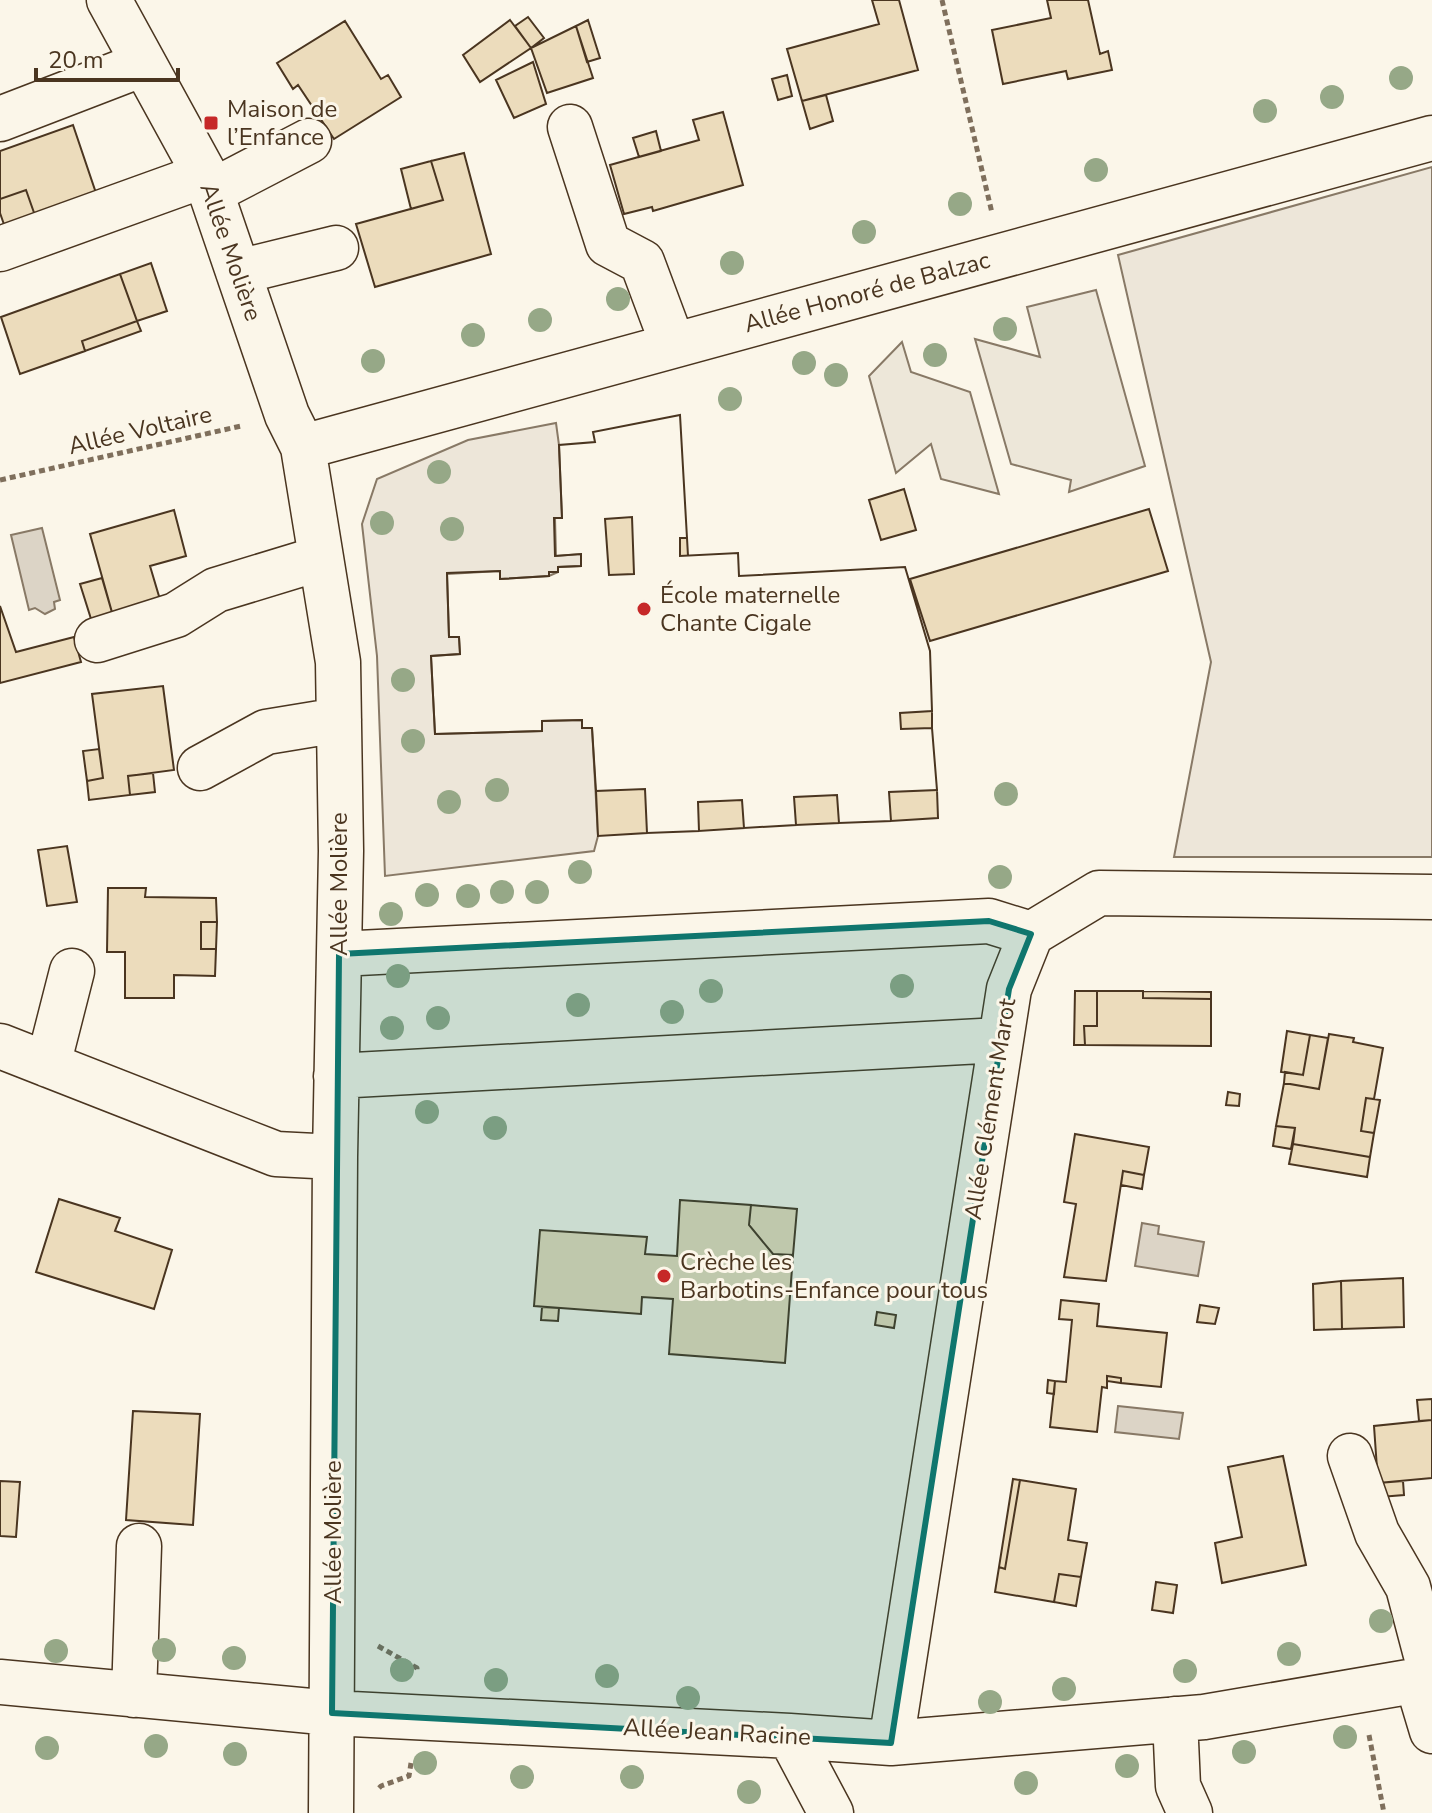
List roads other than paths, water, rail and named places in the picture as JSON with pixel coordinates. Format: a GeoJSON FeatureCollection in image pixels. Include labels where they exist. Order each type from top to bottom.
{"type":"FeatureCollection","features":[{"type":"Feature","properties":{"kind":"street","name":"Allée Molière"},"geometry":{"type":"LineString","coordinates":[[109,0],[208,184],[295,431],[338,662],[341,851],[335,1157],[331,1813]]}},
{"type":"Feature","properties":{"kind":"street"},"geometry":{"type":"LineString","coordinates":[[0,119],[143,64]]}},
{"type":"Feature","properties":{"kind":"street"},"geometry":{"type":"LineString","coordinates":[[570,127],[608,244],[642,262],[673,345]]}},
{"type":"Feature","properties":{"kind":"street","name":"Allée Honoré de Balzac"},"geometry":{"type":"LineString","coordinates":[[295,431],[673,345],[1432,138]]}},
{"type":"Feature","properties":{"kind":"street"},"geometry":{"type":"LineString","coordinates":[[0,249],[208,184],[309,141]]}},
{"type":"Feature","properties":{"kind":"street"},"geometry":{"type":"LineString","coordinates":[[238,272],[336,248]]}},
{"type":"Feature","properties":{"kind":"street"},"geometry":{"type":"LineString","coordinates":[[97,640],[176,615],[216,590],[321,558]]}},
{"type":"Feature","properties":{"kind":"street"},"geometry":{"type":"LineString","coordinates":[[200,768],[266,732],[339,720]]}},
{"type":"Feature","properties":{"kind":"street"},"geometry":{"type":"LineString","coordinates":[[339,954],[989,921],[1031,934],[1099,893],[1432,897]]}},
{"type":"Feature","properties":{"kind":"street","name":"Allée Clément Marot"},"geometry":{"type":"LineString","coordinates":[[891,1743],[1000,1040],[1009,989],[1031,934]]}},
{"type":"Feature","properties":{"kind":"street"},"geometry":{"type":"LineString","coordinates":[[48,1065],[72,971]]}},
{"type":"Feature","properties":{"kind":"street"},"geometry":{"type":"LineString","coordinates":[[336,1076],[1000,1040]]}},
{"type":"Feature","properties":{"kind":"street"},"geometry":{"type":"LineString","coordinates":[[0,1046],[276,1154],[335,1157]]}},
{"type":"Feature","properties":{"kind":"street"},"geometry":{"type":"LineString","coordinates":[[1350,1456],[1377,1533],[1408,1587],[1427,1679],[1432,1731]]}},
{"type":"Feature","properties":{"kind":"street"},"geometry":{"type":"LineString","coordinates":[[134,1695],[139,1546]]}},
{"type":"Feature","properties":{"kind":"street","name":"Allée Jean Racine"},"geometry":{"type":"LineString","coordinates":[[0,1682],[332,1713],[891,1743],[1204,1717],[1427,1679]]}},
{"type":"Feature","properties":{"kind":"street"},"geometry":{"type":"LineString","coordinates":[[1175,1719],[1178,1786],[1190,1813]]}},
{"type":"Feature","properties":{"kind":"street"},"geometry":{"type":"LineString","coordinates":[[790,1736],[831,1813]]}},
{"type":"Feature","properties":{"kind":"place","name":"Maison de l’Enfance"},"geometry":{"type":"Point","coordinates":[211,123]}},
{"type":"Feature","properties":{"kind":"place","name":"École maternelle Chante Cigale"},"geometry":{"type":"Point","coordinates":[644,609]}},
{"type":"Feature","properties":{"kind":"place","name":"Crèche les Barbotins-Enfance pour tous"},"geometry":{"type":"Point","coordinates":[664,1276]}}]}
